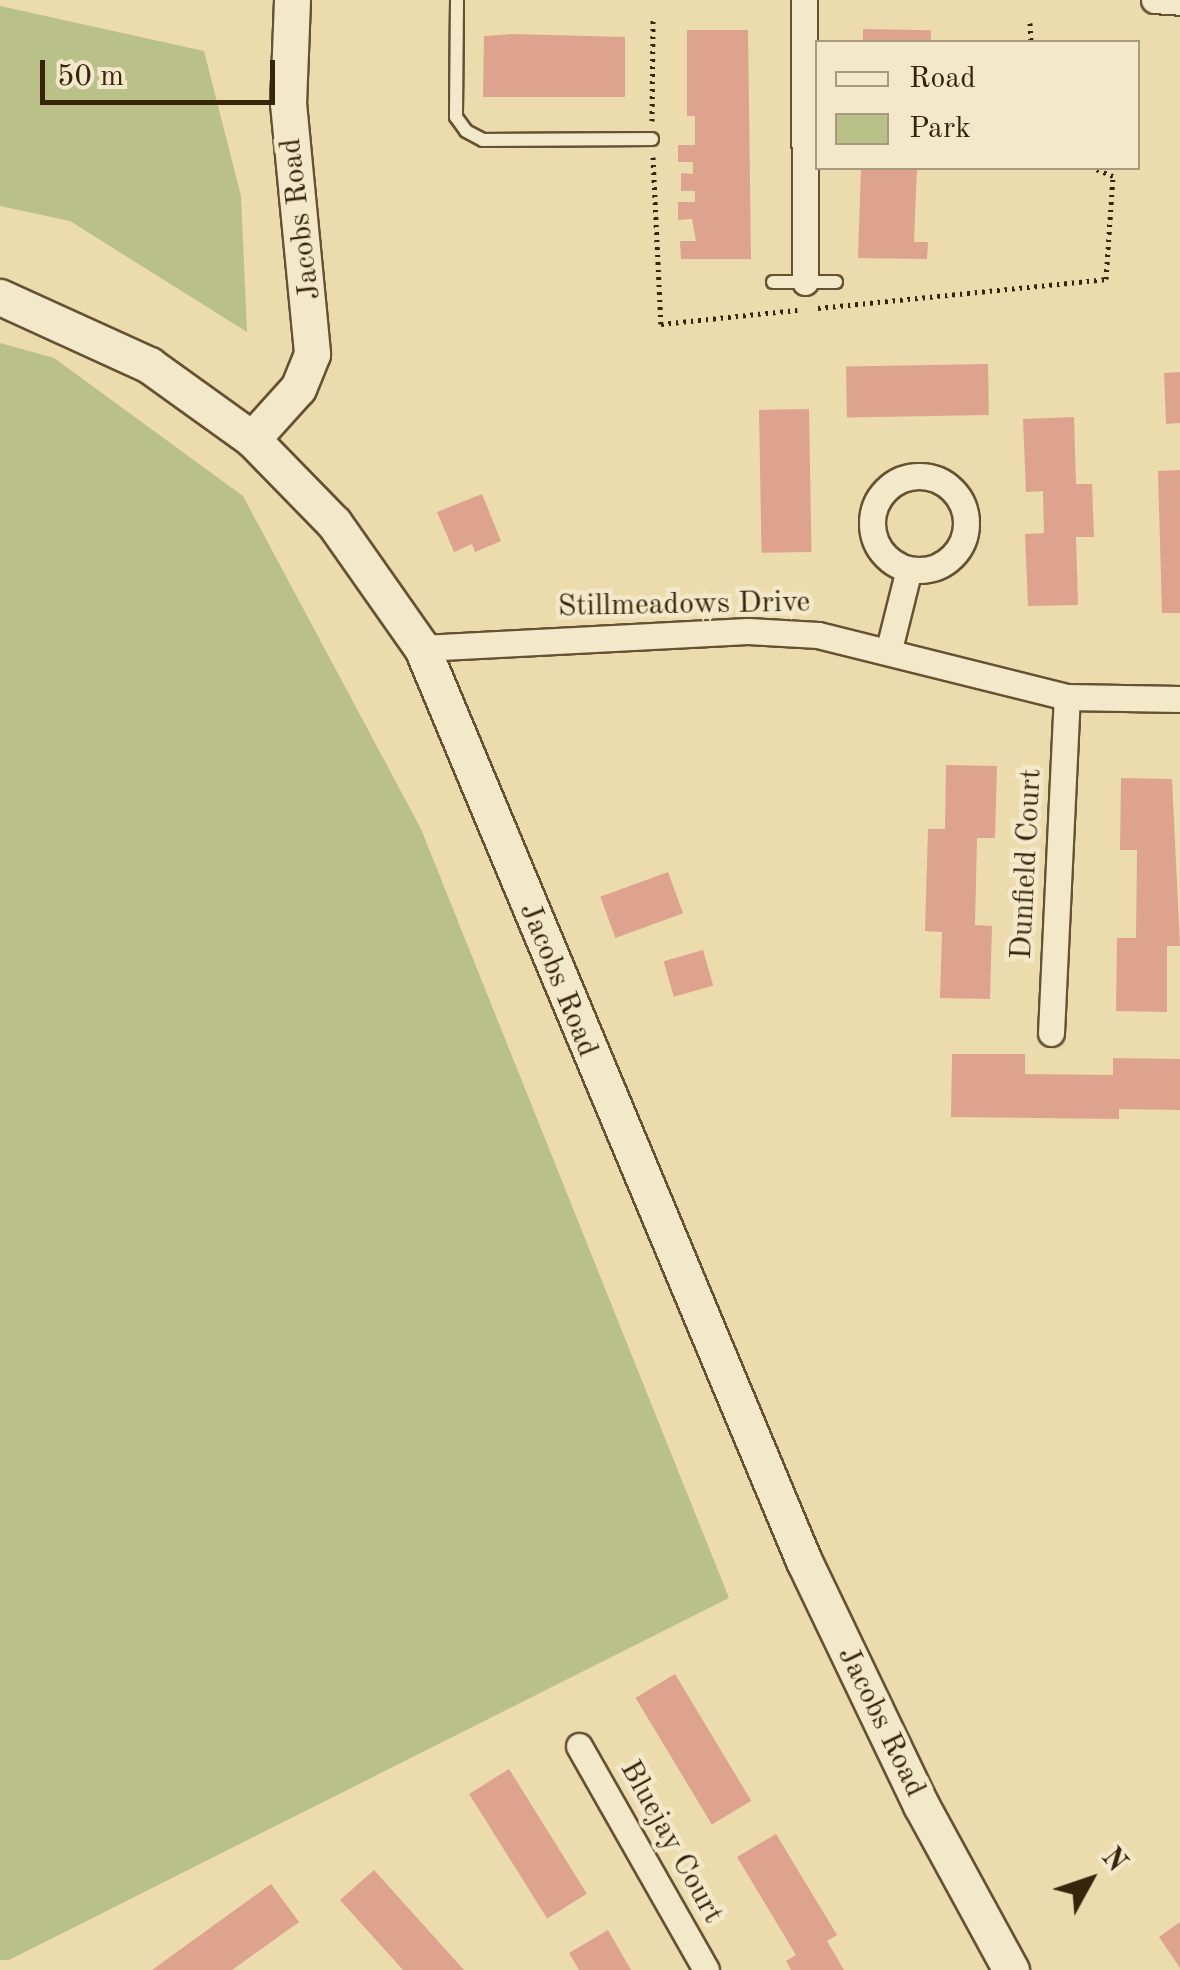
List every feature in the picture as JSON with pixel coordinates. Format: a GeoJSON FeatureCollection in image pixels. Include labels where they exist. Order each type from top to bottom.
{"type":"FeatureCollection","features":[{"type":"Feature","properties":{"kind":"street","name":"Jacobs Road"},"geometry":{"type":"LineString","coordinates":[[292,0],[288,103],[312,354],[298,388],[252,439],[334,523],[422,648],[804,1561],[921,1805],[1011,1970]]}},
{"type":"Feature","properties":{"kind":"street"},"geometry":{"type":"LineString","coordinates":[[804,0],[804,282]]}},
{"type":"Feature","properties":{"kind":"street"},"geometry":{"type":"LineString","coordinates":[[1154,0],[1180,2]]}},
{"type":"Feature","properties":{"kind":"street"},"geometry":{"type":"LineString","coordinates":[[0,297],[149,365],[252,439]]}},
{"type":"Feature","properties":{"kind":"street"},"geometry":{"type":"LineString","coordinates":[[889,649],[909,568]]}},
{"type":"Feature","properties":{"kind":"street","name":"Stillmeadows Drive"},"geometry":{"type":"LineString","coordinates":[[422,648],[748,631],[818,634],[1067,697],[1180,700]]}},
{"type":"Feature","properties":{"kind":"street","name":"Dunfield Court"},"geometry":{"type":"LineString","coordinates":[[1051,1033],[1067,697]]}},
{"type":"Feature","properties":{"kind":"street","name":"Bluejay Court"},"geometry":{"type":"LineString","coordinates":[[580,1746],[706,1970]]}},
{"type":"Feature","properties":{"kind":"lane"},"geometry":{"type":"LineString","coordinates":[[456,0],[456,117],[466,131],[483,140],[652,139]]}},
{"type":"Feature","properties":{"kind":"lane"},"geometry":{"type":"LineString","coordinates":[[772,282],[836,282]]}},
{"type":"Feature","properties":{"kind":"path"},"geometry":{"type":"LineString","coordinates":[[652,19],[652,139],[661,324],[1106,278],[1114,176],[1098,170]]}},
{"type":"Feature","properties":{"kind":"path"},"geometry":{"type":"LineString","coordinates":[[1030,23],[1031,40]]}},
{"type":"Feature","properties":{"kind":"green space"},"geometry":{"type":"Polygon","coordinates":[[[0,6],[204,51],[241,196],[247,332],[70,221],[0,206],[0,6]]]}},
{"type":"Feature","properties":{"kind":"green space"},"geometry":{"type":"Polygon","coordinates":[[[0,343],[54,358],[243,496],[421,829],[729,1598],[9,1960],[0,1960],[0,343]]]}},
{"type":"Feature","properties":{"kind":"building"},"geometry":{"type":"Polygon","coordinates":[[[863,29],[931,30],[931,40],[863,40],[863,29]]]}},
{"type":"Feature","properties":{"kind":"building"},"geometry":{"type":"Polygon","coordinates":[[[687,30],[748,30],[751,259],[681,259],[680,241],[696,241],[692,219],[678,220],[678,202],[695,202],[695,191],[681,191],[681,173],[693,174],[693,162],[678,162],[678,145],[695,145],[695,116],[687,116],[687,30]]]}},
{"type":"Feature","properties":{"kind":"building"},"geometry":{"type":"Polygon","coordinates":[[[484,36],[625,37],[625,97],[483,97],[484,36]]]}},
{"type":"Feature","properties":{"kind":"building"},"geometry":{"type":"Polygon","coordinates":[[[861,170],[917,170],[914,242],[928,242],[927,259],[858,258],[861,170]]]}},
{"type":"Feature","properties":{"kind":"building"},"geometry":{"type":"Polygon","coordinates":[[[988,364],[989,415],[847,417],[846,366],[988,364]]]}},
{"type":"Feature","properties":{"kind":"building"},"geometry":{"type":"Polygon","coordinates":[[[1180,372],[1180,423],[1166,424],[1164,373],[1180,372]]]}},
{"type":"Feature","properties":{"kind":"building"},"geometry":{"type":"Polygon","coordinates":[[[809,409],[811,552],[762,553],[759,410],[809,409]]]}},
{"type":"Feature","properties":{"kind":"building"},"geometry":{"type":"Polygon","coordinates":[[[1074,417],[1076,484],[1092,484],[1094,537],[1076,537],[1078,605],[1028,606],[1025,534],[1044,533],[1043,491],[1026,492],[1023,419],[1074,417]]]}},
{"type":"Feature","properties":{"kind":"building"},"geometry":{"type":"Polygon","coordinates":[[[1180,470],[1180,613],[1162,613],[1158,471],[1180,470]]]}},
{"type":"Feature","properties":{"kind":"building"},"geometry":{"type":"Polygon","coordinates":[[[482,494],[501,541],[475,552],[472,544],[454,552],[437,512],[482,494]]]}},
{"type":"Feature","properties":{"kind":"building"},"geometry":{"type":"Polygon","coordinates":[[[946,765],[997,766],[995,838],[977,838],[975,925],[992,926],[990,999],[940,998],[942,932],[925,931],[928,829],[945,829],[946,765]]]}},
{"type":"Feature","properties":{"kind":"building"},"geometry":{"type":"Polygon","coordinates":[[[1121,778],[1172,779],[1180,946],[1167,946],[1167,1012],[1116,1011],[1117,938],[1136,938],[1137,850],[1120,850],[1121,778]]]}},
{"type":"Feature","properties":{"kind":"building"},"geometry":{"type":"Polygon","coordinates":[[[668,872],[683,913],[615,938],[600,897],[668,872]]]}},
{"type":"Feature","properties":{"kind":"building"},"geometry":{"type":"Polygon","coordinates":[[[703,950],[713,986],[674,997],[664,961],[703,950]]]}},
{"type":"Feature","properties":{"kind":"building"},"geometry":{"type":"Polygon","coordinates":[[[952,1054],[1025,1054],[1025,1074],[1113,1075],[1113,1058],[1180,1059],[1180,1110],[1119,1109],[1119,1119],[951,1117],[952,1054]]]}},
{"type":"Feature","properties":{"kind":"building"},"geometry":{"type":"Polygon","coordinates":[[[675,1674],[751,1801],[712,1825],[636,1698],[675,1674]]]}},
{"type":"Feature","properties":{"kind":"building"},"geometry":{"type":"Polygon","coordinates":[[[509,1769],[587,1894],[547,1919],[469,1794],[509,1769]]]}},
{"type":"Feature","properties":{"kind":"building"},"geometry":{"type":"Polygon","coordinates":[[[776,1834],[837,1935],[827,1941],[844,1970],[791,1970],[786,1961],[796,1955],[737,1857],[776,1834]]]}},
{"type":"Feature","properties":{"kind":"building"},"geometry":{"type":"Polygon","coordinates":[[[374,1870],[464,1970],[403,1970],[340,1900],[374,1870]]]}},
{"type":"Feature","properties":{"kind":"building"},"geometry":{"type":"Polygon","coordinates":[[[271,1884],[299,1922],[232,1970],[152,1970],[271,1884]]]}},
{"type":"Feature","properties":{"kind":"building"},"geometry":{"type":"Polygon","coordinates":[[[1180,1922],[1180,1968],[1159,1937],[1180,1922]]]}},
{"type":"Feature","properties":{"kind":"building"},"geometry":{"type":"Polygon","coordinates":[[[608,1930],[631,1970],[579,1970],[569,1953],[608,1930]]]}}]}
